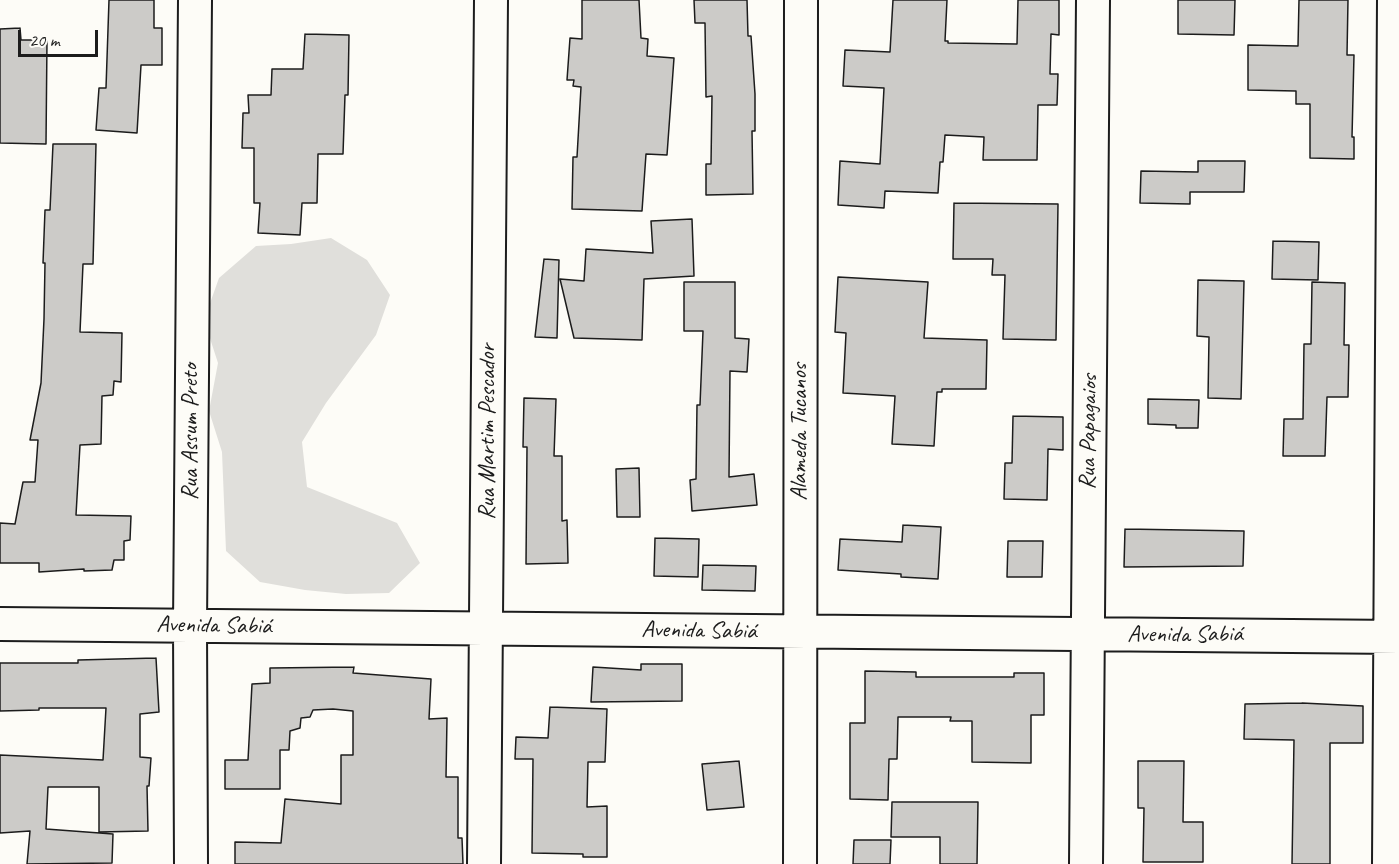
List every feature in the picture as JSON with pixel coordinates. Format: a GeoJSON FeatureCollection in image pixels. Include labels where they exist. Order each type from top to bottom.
{"type":"FeatureCollection","features":[{"type":"Feature","properties":{"kind":"street","name":"Rua Assum Preto"},"geometry":{"type":"LineString","coordinates":[[191,864],[190,626],[195,0]]}},
{"type":"Feature","properties":{"kind":"street","name":"Rua Martim Pescador"},"geometry":{"type":"LineString","coordinates":[[484,864],[491,0]]}},
{"type":"Feature","properties":{"kind":"street","name":"Alameda Tucanos"},"geometry":{"type":"LineString","coordinates":[[800,864],[801,0]]}},
{"type":"Feature","properties":{"kind":"street","name":"Rua Papagaios"},"geometry":{"type":"LineString","coordinates":[[1086,864],[1093,0]]}},
{"type":"Feature","properties":{"kind":"street"},"geometry":{"type":"LineString","coordinates":[[1389,864],[1395,637],[1394,0]]}},
{"type":"Feature","properties":{"kind":"street","name":"Avenida Sabiá"},"geometry":{"type":"LineString","coordinates":[[0,624],[1395,637]]}},
{"type":"Feature","properties":{"kind":"shaded area"},"geometry":{"type":"Polygon","coordinates":[[[331,238],[367,260],[390,295],[376,335],[326,403],[302,442],[307,487],[397,523],[420,563],[389,593],[346,594],[260,582],[226,551],[222,452],[209,411],[218,363],[204,320],[219,278],[256,246],[331,238]]]}},
{"type":"Feature","properties":{"kind":"building"},"geometry":{"type":"Polygon","coordinates":[[[109,0],[154,0],[154,28],[162,28],[162,65],[141,65],[137,133],[96,130],[99,88],[106,88],[109,0]]]}},
{"type":"Feature","properties":{"kind":"building"},"geometry":{"type":"Polygon","coordinates":[[[582,0],[639,0],[641,38],[648,39],[647,56],[674,58],[667,155],[646,154],[642,211],[572,209],[573,157],[577,157],[581,87],[573,86],[574,80],[567,80],[570,38],[582,39],[582,0]]]}},
{"type":"Feature","properties":{"kind":"building"},"geometry":{"type":"Polygon","coordinates":[[[694,0],[747,0],[748,36],[751,36],[755,94],[755,131],[752,131],[753,194],[706,195],[706,164],[711,164],[712,96],[706,97],[705,23],[695,23],[694,0]]]}},
{"type":"Feature","properties":{"kind":"building"},"geometry":{"type":"Polygon","coordinates":[[[893,0],[947,0],[945,41],[948,43],[1017,44],[1018,0],[1059,0],[1059,35],[1051,34],[1050,74],[1058,74],[1057,105],[1038,105],[1037,160],[983,160],[984,137],[945,135],[938,193],[885,191],[884,208],[838,205],[840,161],[880,164],[884,88],[843,86],[845,50],[890,52],[893,0]]]}},
{"type":"Feature","properties":{"kind":"building"},"geometry":{"type":"Polygon","coordinates":[[[1178,0],[1235,0],[1234,35],[1178,34],[1178,0]]]}},
{"type":"Feature","properties":{"kind":"building"},"geometry":{"type":"Polygon","coordinates":[[[1299,0],[1348,0],[1347,55],[1354,55],[1352,137],[1354,137],[1354,159],[1310,158],[1310,104],[1296,104],[1296,91],[1248,90],[1248,45],[1298,46],[1299,0]]]}},
{"type":"Feature","properties":{"kind":"building"},"geometry":{"type":"Polygon","coordinates":[[[20,28],[21,40],[47,40],[46,144],[0,143],[0,29],[20,28]]]}},
{"type":"Feature","properties":{"kind":"building"},"geometry":{"type":"Polygon","coordinates":[[[305,34],[349,35],[348,95],[345,95],[343,154],[318,154],[317,203],[302,203],[300,235],[258,233],[260,203],[254,203],[254,148],[242,148],[243,113],[249,113],[248,95],[271,95],[272,69],[303,69],[305,34]]]}},
{"type":"Feature","properties":{"kind":"building"},"geometry":{"type":"Polygon","coordinates":[[[53,144],[96,144],[93,264],[83,264],[80,332],[122,333],[121,382],[114,381],[113,395],[102,396],[101,444],[80,445],[76,515],[131,516],[130,540],[124,541],[124,560],[114,560],[112,570],[39,572],[39,563],[0,563],[0,523],[15,524],[23,482],[35,482],[38,440],[30,440],[41,383],[45,210],[50,210],[53,144]]]}},
{"type":"Feature","properties":{"kind":"building"},"geometry":{"type":"Polygon","coordinates":[[[1198,161],[1245,161],[1244,192],[1190,192],[1190,204],[1140,203],[1141,171],[1198,172],[1198,161]]]}},
{"type":"Feature","properties":{"kind":"building"},"geometry":{"type":"Polygon","coordinates":[[[954,203],[1058,204],[1056,340],[1003,339],[1005,275],[992,275],[993,259],[953,259],[954,203]]]}},
{"type":"Feature","properties":{"kind":"building"},"geometry":{"type":"Polygon","coordinates":[[[692,219],[694,276],[644,279],[642,340],[574,338],[560,279],[584,281],[586,249],[653,253],[651,221],[692,219]]]}},
{"type":"Feature","properties":{"kind":"building"},"geometry":{"type":"Polygon","coordinates":[[[1273,241],[1319,242],[1318,280],[1272,279],[1273,241]]]}},
{"type":"Feature","properties":{"kind":"building"},"geometry":{"type":"Polygon","coordinates":[[[544,259],[559,260],[557,338],[535,337],[544,259]]]}},
{"type":"Feature","properties":{"kind":"building"},"geometry":{"type":"Polygon","coordinates":[[[838,277],[928,282],[924,338],[987,340],[986,389],[942,389],[942,392],[937,392],[934,446],[892,444],[895,396],[843,393],[846,333],[835,332],[838,277]]]}},
{"type":"Feature","properties":{"kind":"building"},"geometry":{"type":"Polygon","coordinates":[[[1198,280],[1244,281],[1241,399],[1208,398],[1209,337],[1197,336],[1198,280]]]}},
{"type":"Feature","properties":{"kind":"building"},"geometry":{"type":"Polygon","coordinates":[[[684,282],[735,282],[735,338],[749,339],[747,372],[730,371],[729,477],[754,474],[757,505],[692,511],[690,480],[696,479],[697,405],[700,405],[703,331],[684,331],[684,282]]]}},
{"type":"Feature","properties":{"kind":"building"},"geometry":{"type":"Polygon","coordinates":[[[1312,282],[1345,283],[1344,345],[1349,345],[1348,397],[1327,397],[1325,456],[1283,456],[1284,419],[1303,419],[1304,344],[1311,344],[1312,282]]]}},
{"type":"Feature","properties":{"kind":"building"},"geometry":{"type":"Polygon","coordinates":[[[524,398],[556,399],[554,456],[562,456],[562,521],[567,520],[568,563],[526,564],[527,447],[523,447],[524,398]]]}},
{"type":"Feature","properties":{"kind":"building"},"geometry":{"type":"Polygon","coordinates":[[[1148,399],[1199,400],[1198,428],[1148,424],[1148,399]]]}},
{"type":"Feature","properties":{"kind":"building"},"geometry":{"type":"Polygon","coordinates":[[[1013,416],[1063,417],[1063,450],[1048,449],[1047,500],[1004,499],[1005,463],[1012,463],[1013,416]]]}},
{"type":"Feature","properties":{"kind":"building"},"geometry":{"type":"Polygon","coordinates":[[[639,468],[640,517],[617,517],[616,469],[639,468]]]}},
{"type":"Feature","properties":{"kind":"building"},"geometry":{"type":"Polygon","coordinates":[[[903,525],[941,527],[938,579],[838,570],[840,539],[902,542],[903,525]]]}},
{"type":"Feature","properties":{"kind":"building"},"geometry":{"type":"Polygon","coordinates":[[[1125,529],[1244,531],[1243,566],[1124,567],[1125,529]]]}},
{"type":"Feature","properties":{"kind":"building"},"geometry":{"type":"Polygon","coordinates":[[[655,538],[699,539],[698,577],[654,576],[655,538]]]}},
{"type":"Feature","properties":{"kind":"building"},"geometry":{"type":"Polygon","coordinates":[[[1008,541],[1043,541],[1042,577],[1007,577],[1008,541]]]}},
{"type":"Feature","properties":{"kind":"building"},"geometry":{"type":"Polygon","coordinates":[[[703,565],[756,566],[755,591],[702,590],[703,565]]]}},
{"type":"Feature","properties":{"kind":"building"},"geometry":{"type":"Polygon","coordinates":[[[156,658],[159,712],[140,714],[140,757],[151,758],[149,786],[147,786],[148,831],[99,832],[99,787],[48,787],[46,829],[113,834],[112,863],[27,864],[30,831],[0,833],[0,755],[103,760],[106,708],[39,708],[39,710],[0,711],[0,663],[78,663],[78,660],[156,658]]]}},
{"type":"Feature","properties":{"kind":"building"},"geometry":{"type":"Polygon","coordinates":[[[641,664],[682,664],[682,701],[591,702],[593,667],[641,670],[641,664]]]}},
{"type":"Feature","properties":{"kind":"building"},"geometry":{"type":"Polygon","coordinates":[[[354,667],[353,673],[431,679],[429,719],[447,718],[446,777],[458,777],[458,838],[462,838],[463,864],[235,864],[235,842],[281,843],[285,799],[341,804],[341,755],[353,755],[353,711],[313,710],[310,717],[301,718],[300,728],[290,731],[289,750],[280,750],[280,789],[225,789],[225,760],[248,760],[252,684],[270,683],[270,668],[354,667]]]}},
{"type":"Feature","properties":{"kind":"building"},"geometry":{"type":"Polygon","coordinates":[[[865,671],[916,672],[916,677],[1014,677],[1014,673],[1044,673],[1044,715],[1031,715],[1031,763],[972,762],[972,721],[950,721],[951,717],[898,717],[897,759],[889,759],[888,800],[850,799],[850,723],[865,723],[865,671]]]}},
{"type":"Feature","properties":{"kind":"building"},"geometry":{"type":"Polygon","coordinates":[[[1302,703],[1363,706],[1363,743],[1330,743],[1330,864],[1292,864],[1294,740],[1244,739],[1245,704],[1302,703]]]}},
{"type":"Feature","properties":{"kind":"building"},"geometry":{"type":"Polygon","coordinates":[[[550,707],[607,709],[605,762],[588,762],[587,807],[607,806],[607,857],[532,853],[533,759],[515,759],[516,737],[548,738],[550,707]]]}},
{"type":"Feature","properties":{"kind":"building"},"geometry":{"type":"Polygon","coordinates":[[[739,761],[744,807],[707,810],[702,764],[739,761]]]}},
{"type":"Feature","properties":{"kind":"building"},"geometry":{"type":"Polygon","coordinates":[[[1138,761],[1184,761],[1183,822],[1203,822],[1203,862],[1143,862],[1144,808],[1138,808],[1138,761]]]}},
{"type":"Feature","properties":{"kind":"building"},"geometry":{"type":"Polygon","coordinates":[[[892,802],[978,802],[977,864],[940,864],[940,837],[891,837],[892,802]]]}},
{"type":"Feature","properties":{"kind":"building"},"geometry":{"type":"Polygon","coordinates":[[[854,840],[891,840],[890,864],[853,864],[854,840]]]}}]}
